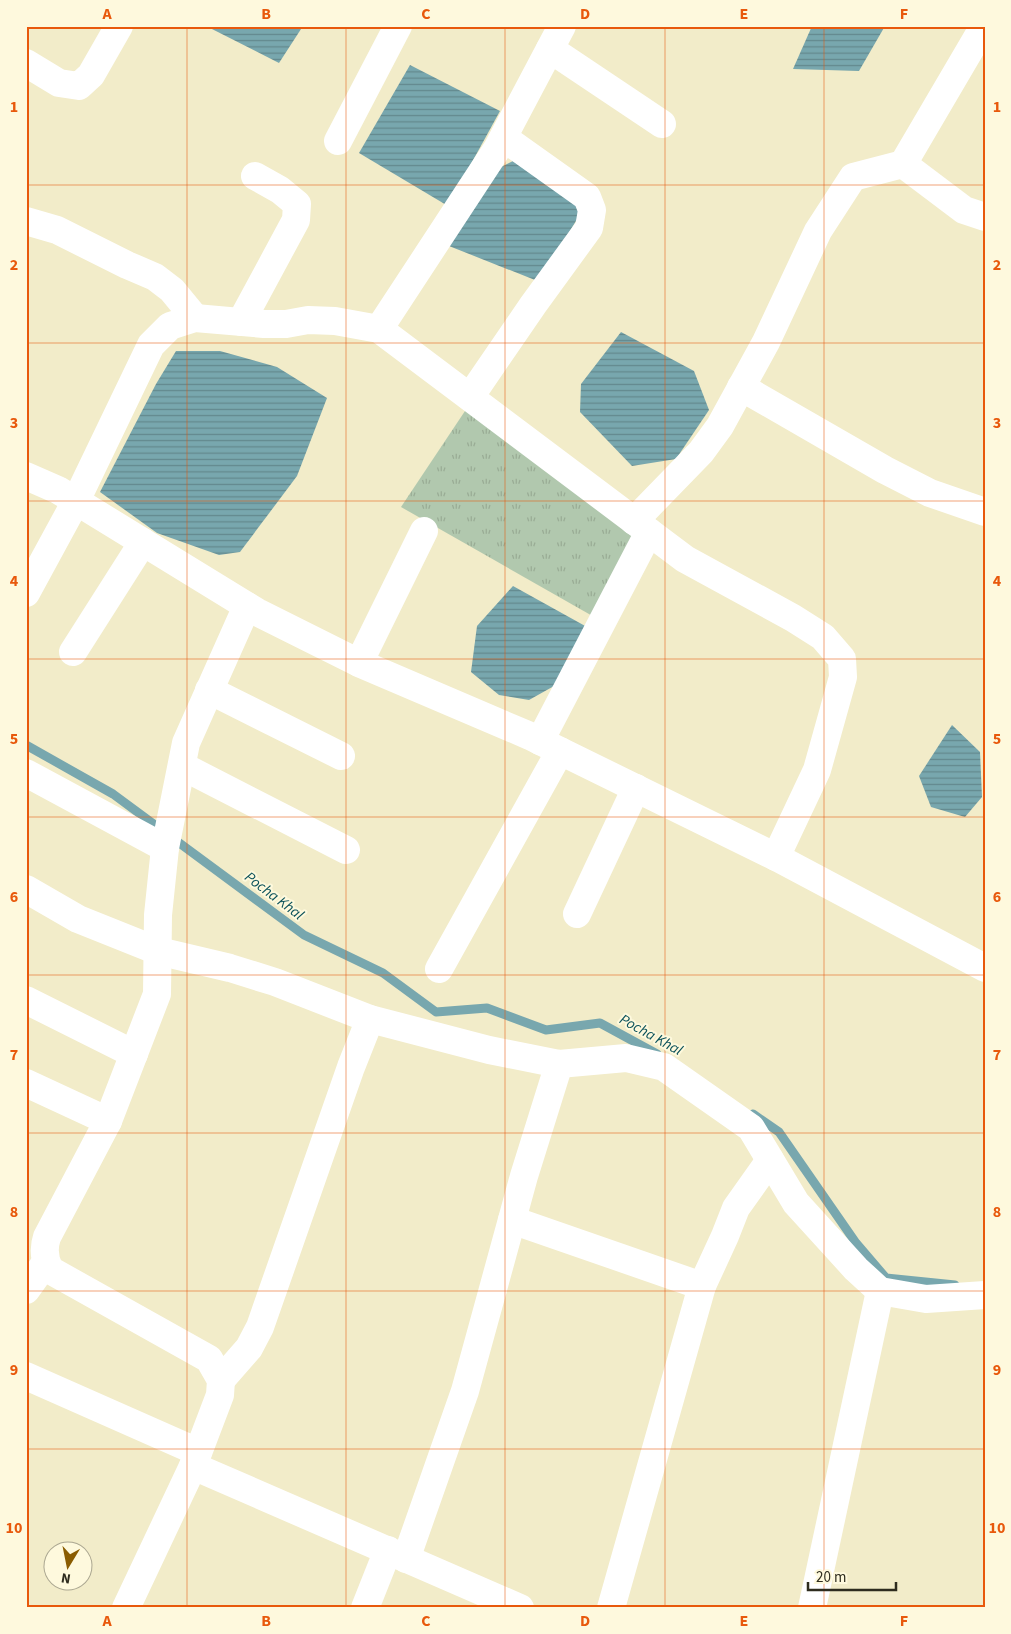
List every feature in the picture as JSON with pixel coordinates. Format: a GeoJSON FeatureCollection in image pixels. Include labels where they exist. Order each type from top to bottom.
{"type":"FeatureCollection","features":[{"type":"Feature","properties":{"kind":"street"},"geometry":{"type":"LineString","coordinates":[[26,63],[59,83],[79,86],[91,75],[119,26]]}},
{"type":"Feature","properties":{"kind":"street"},"geometry":{"type":"LineString","coordinates":[[338,141],[398,26]]}},
{"type":"Feature","properties":{"kind":"street"},"geometry":{"type":"LineString","coordinates":[[439,969],[550,746],[642,526],[720,426],[766,342],[818,231],[853,177],[903,164],[984,26]]}},
{"type":"Feature","properties":{"kind":"street"},"geometry":{"type":"LineString","coordinates":[[379,329],[504,138],[556,38],[662,124]]}},
{"type":"Feature","properties":{"kind":"street"},"geometry":{"type":"LineString","coordinates":[[470,397],[589,228],[592,210],[587,196],[504,138]]}},
{"type":"Feature","properties":{"kind":"street"},"geometry":{"type":"LineString","coordinates":[[903,164],[964,210],[985,217]]}},
{"type":"Feature","properties":{"kind":"street"},"geometry":{"type":"LineString","coordinates":[[241,322],[296,220],[297,204],[280,190],[255,176]]}},
{"type":"Feature","properties":{"kind":"street"},"geometry":{"type":"LineString","coordinates":[[26,221],[57,230],[127,266],[155,278],[172,290],[195,318]]}},
{"type":"Feature","properties":{"kind":"street"},"geometry":{"type":"LineString","coordinates":[[26,593],[76,501],[151,346],[170,326],[195,318],[264,324],[286,324],[308,320],[335,321],[379,329],[685,559],[793,618],[823,637],[842,659],[844,677],[816,770],[776,857]]}},
{"type":"Feature","properties":{"kind":"street"},"geometry":{"type":"LineString","coordinates":[[741,387],[884,470],[930,493],[985,512]]}},
{"type":"Feature","properties":{"kind":"street"},"geometry":{"type":"LineString","coordinates":[[26,476],[58,490],[257,612],[359,663],[550,746],[636,788],[776,857],[985,968]]}},
{"type":"Feature","properties":{"kind":"street"},"geometry":{"type":"LineString","coordinates":[[359,663],[424,531]]}},
{"type":"Feature","properties":{"kind":"street"},"geometry":{"type":"LineString","coordinates":[[73,652],[142,542]]}},
{"type":"Feature","properties":{"kind":"street"},"geometry":{"type":"LineString","coordinates":[[126,1608],[196,1459],[220,1396],[221,1380],[209,1359],[50,1270],[35,1272],[47,1237],[108,1121],[156,994],[158,914],[167,839],[186,743],[247,606]]}},
{"type":"Feature","properties":{"kind":"street"},"geometry":{"type":"LineString","coordinates":[[209,690],[341,756]]}},
{"type":"Feature","properties":{"kind":"street"},"geometry":{"type":"LineString","coordinates":[[182,766],[346,850]]}},
{"type":"Feature","properties":{"kind":"street"},"geometry":{"type":"LineString","coordinates":[[26,773],[167,839]]}},
{"type":"Feature","properties":{"kind":"street"},"geometry":{"type":"LineString","coordinates":[[577,914],[636,788]]}},
{"type":"Feature","properties":{"kind":"street"},"geometry":{"type":"LineString","coordinates":[[26,889],[78,919],[158,951],[275,982],[370,1019],[489,1050],[559,1064],[626,1058],[664,1067],[752,1128],[796,1203],[856,1269],[880,1292],[926,1298],[985,1295]]}},
{"type":"Feature","properties":{"kind":"street"},"geometry":{"type":"LineString","coordinates":[[26,1000],[134,1054]]}},
{"type":"Feature","properties":{"kind":"street"},"geometry":{"type":"LineString","coordinates":[[221,1380],[249,1348],[260,1327],[351,1067],[370,1019]]}},
{"type":"Feature","properties":{"kind":"street"},"geometry":{"type":"LineString","coordinates":[[365,1608],[397,1555],[465,1391],[524,1176],[559,1064]]}},
{"type":"Feature","properties":{"kind":"street"},"geometry":{"type":"LineString","coordinates":[[26,1083],[108,1121]]}},
{"type":"Feature","properties":{"kind":"street"},"geometry":{"type":"LineString","coordinates":[[611,1608],[702,1286],[726,1236],[736,1208],[770,1160]]}},
{"type":"Feature","properties":{"kind":"street"},"geometry":{"type":"LineString","coordinates":[[512,1220],[702,1286]]}},
{"type":"Feature","properties":{"kind":"street"},"geometry":{"type":"LineString","coordinates":[[812,1608],[880,1292]]}},
{"type":"Feature","properties":{"kind":"street"},"geometry":{"type":"LineString","coordinates":[[26,1376],[397,1555],[520,1608]]}},
{"type":"Feature","properties":{"kind":"green space"},"geometry":{"type":"Polygon","coordinates":[[[467,408],[651,546],[603,622],[401,507],[467,408]]]}},
{"type":"Feature","properties":{"kind":"water"},"geometry":{"type":"Polygon","coordinates":[[[206,26],[303,26],[279,63],[206,26]]]}},
{"type":"Feature","properties":{"kind":"water"},"geometry":{"type":"Polygon","coordinates":[[[812,26],[885,26],[859,71],[793,69],[812,26]]]}},
{"type":"Feature","properties":{"kind":"water"},"geometry":{"type":"Polygon","coordinates":[[[410,65],[500,111],[448,206],[359,153],[410,65]]]}},
{"type":"Feature","properties":{"kind":"water"},"geometry":{"type":"Polygon","coordinates":[[[513,161],[583,209],[540,282],[449,246],[495,170],[513,161]]]}},
{"type":"Feature","properties":{"kind":"water"},"geometry":{"type":"Polygon","coordinates":[[[621,332],[694,371],[709,410],[676,459],[632,466],[580,412],[581,384],[621,332]]]}},
{"type":"Feature","properties":{"kind":"water"},"geometry":{"type":"Polygon","coordinates":[[[176,351],[220,351],[277,367],[327,398],[297,476],[240,552],[219,555],[157,533],[100,492],[156,384],[176,351]]]}},
{"type":"Feature","properties":{"kind":"water"},"geometry":{"type":"Polygon","coordinates":[[[513,586],[596,632],[563,681],[529,700],[499,695],[471,672],[477,626],[513,586]]]}},
{"type":"Feature","properties":{"kind":"water"},"geometry":{"type":"Polygon","coordinates":[[[952,725],[980,752],[982,797],[965,817],[931,807],[919,776],[952,725]]]}},
{"type":"Feature","properties":{"kind":"waterway","name":"Pocha Khal"},"geometry":{"type":"LineString","coordinates":[[26,745],[113,794],[304,935],[383,973],[436,1012],[487,1008],[546,1030],[600,1023],[657,1054]]}},
{"type":"Feature","properties":{"kind":"waterway","name":"Pocha Khal"},"geometry":{"type":"LineString","coordinates":[[753,1114],[779,1132],[856,1243],[886,1278],[955,1285]]}}]}
